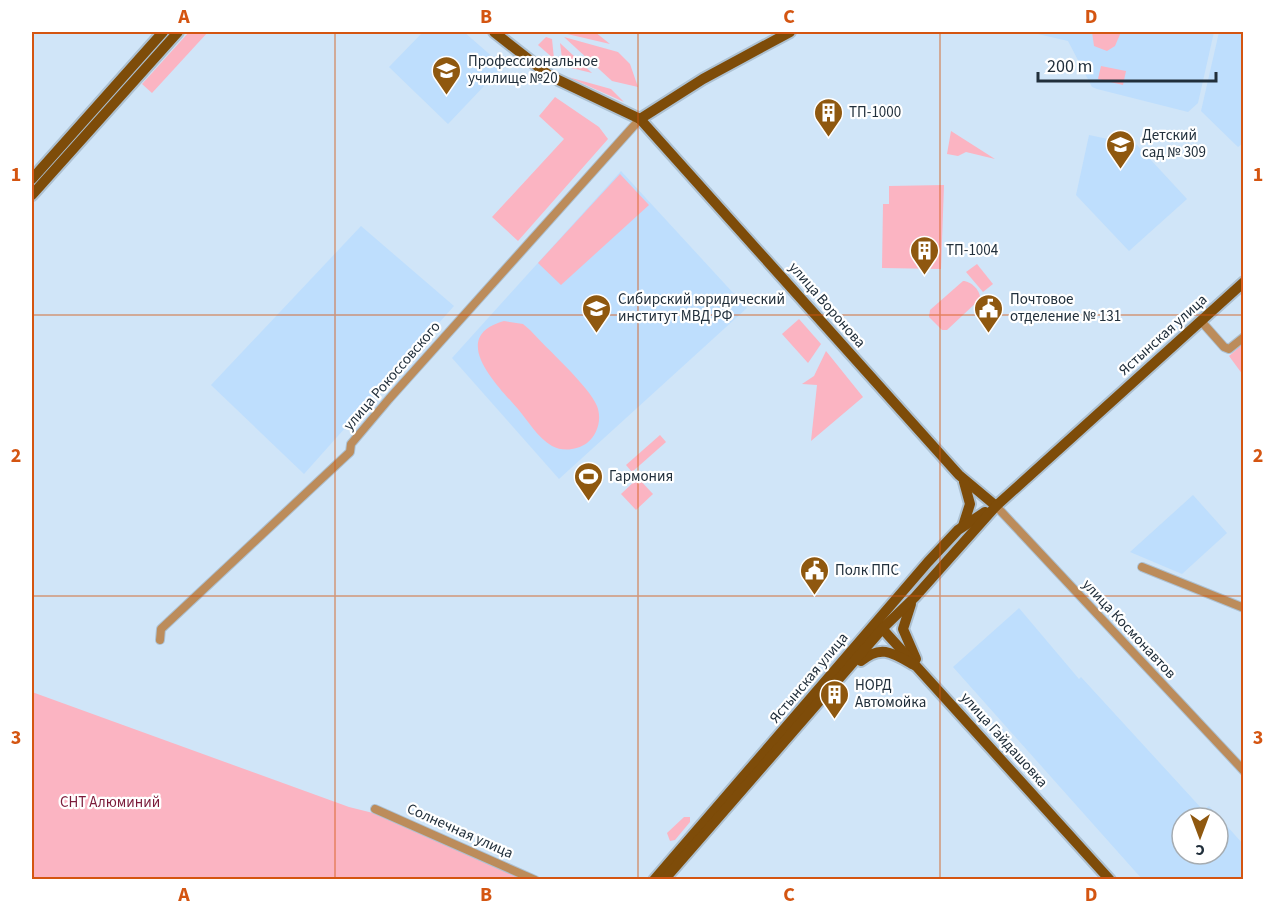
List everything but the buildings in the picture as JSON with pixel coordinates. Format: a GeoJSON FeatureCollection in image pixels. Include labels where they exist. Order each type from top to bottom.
{"type":"FeatureCollection","features":[{"type":"Feature","properties":{"kind":"main road"},"geometry":{"type":"LineString","coordinates":[[32,195],[34,179],[163,32]]}},
{"type":"Feature","properties":{"kind":"main road"},"geometry":{"type":"LineString","coordinates":[[34,179],[178,32]]}},
{"type":"Feature","properties":{"kind":"main road","name":"улица Воронова"},"geometry":{"type":"LineString","coordinates":[[494,32],[550,76],[640,119],[959,475],[996,506]]}},
{"type":"Feature","properties":{"kind":"main road"},"geometry":{"type":"LineString","coordinates":[[640,119],[703,79],[790,32]]}},
{"type":"Feature","properties":{"kind":"main road","name":"Ястынская улица"},"geometry":{"type":"LineString","coordinates":[[664,879],[840,679],[879,625],[915,597],[996,506],[1244,282]]}},
{"type":"Feature","properties":{"kind":"main road"},"geometry":{"type":"LineString","coordinates":[[959,475],[970,498],[963,526]]}},
{"type":"Feature","properties":{"kind":"main road","name":"Ястынская улица"},"geometry":{"type":"LineString","coordinates":[[654,879],[879,625],[963,526],[996,506]]}},
{"type":"Feature","properties":{"kind":"main road"},"geometry":{"type":"LineString","coordinates":[[915,597],[907,613],[903,629],[922,670]]}},
{"type":"Feature","properties":{"kind":"main road","name":"улица Гайдашовка"},"geometry":{"type":"LineString","coordinates":[[879,625],[1110,879]]}},
{"type":"Feature","properties":{"kind":"main road"},"geometry":{"type":"LineString","coordinates":[[840,679],[871,653],[882,650],[922,670]]}},
{"type":"Feature","properties":{"kind":"street","name":"улица Рокоссовского"},"geometry":{"type":"LineString","coordinates":[[160,640],[160,629],[350,452],[351,444],[389,399],[640,119]]}},
{"type":"Feature","properties":{"kind":"street"},"geometry":{"type":"LineString","coordinates":[[1201,321],[1224,347],[1229,349],[1244,337]]}},
{"type":"Feature","properties":{"kind":"street","name":"улица Космонавтов"},"geometry":{"type":"LineString","coordinates":[[996,506],[1244,771]]}},
{"type":"Feature","properties":{"kind":"street"},"geometry":{"type":"LineString","coordinates":[[1142,567],[1244,608]]}},
{"type":"Feature","properties":{"kind":"street","name":"Солнечная улица"},"geometry":{"type":"LineString","coordinates":[[375,809],[535,879]]}},
{"type":"Feature","properties":{"kind":"shaded area","name":"Профессиональное училище №20"},"geometry":{"type":"Polygon","coordinates":[[[423,32],[464,32],[503,66],[448,124],[389,67],[423,32]]]}},
{"type":"Feature","properties":{"kind":"shaded area"},"geometry":{"type":"Polygon","coordinates":[[[1029,32],[1214,32],[1198,103],[1188,112],[1092,87],[1068,41],[1029,32]]]}},
{"type":"Feature","properties":{"kind":"shaded area"},"geometry":{"type":"Polygon","coordinates":[[[1219,32],[1243,32],[1244,142],[1238,147],[1201,111],[1219,32]]]}},
{"type":"Feature","properties":{"kind":"shaded area","name":"Детский сад № 309"},"geometry":{"type":"Polygon","coordinates":[[[1089,135],[1137,145],[1187,199],[1129,251],[1076,195],[1089,135]]]}},
{"type":"Feature","properties":{"kind":"shaded area","name":"Сибирский юридический институт МВД РФ"},"geometry":{"type":"Polygon","coordinates":[[[621,171],[747,308],[559,479],[452,358],[621,171]]]}},
{"type":"Feature","properties":{"kind":"shaded area"},"geometry":{"type":"Polygon","coordinates":[[[361,226],[454,306],[304,474],[211,385],[361,226]]]}},
{"type":"Feature","properties":{"kind":"shaded area"},"geometry":{"type":"Polygon","coordinates":[[[1193,495],[1227,533],[1182,574],[1130,552],[1193,495]]]}},
{"type":"Feature","properties":{"kind":"shaded area"},"geometry":{"type":"Polygon","coordinates":[[[1019,608],[1079,679],[1081,677],[1199,806],[1170,806],[1170,866],[1230,866],[1230,829],[1243,844],[1243,879],[1142,879],[953,667],[1019,608]]]}},
{"type":"Feature","properties":{"kind":"green space"},"geometry":{"type":"Polygon","coordinates":[[[189,32],[208,32],[152,93],[142,84],[189,32]]]}},
{"type":"Feature","properties":{"kind":"green space"},"geometry":{"type":"Polygon","coordinates":[[[595,32],[610,44],[563,33],[595,32]]]}},
{"type":"Feature","properties":{"kind":"green space"},"geometry":{"type":"Polygon","coordinates":[[[1092,32],[1121,32],[1115,46],[1107,51],[1094,46],[1092,32]]]}},
{"type":"Feature","properties":{"kind":"green space"},"geometry":{"type":"Polygon","coordinates":[[[546,37],[552,39],[554,59],[538,45],[546,37]]]}},
{"type":"Feature","properties":{"kind":"green space"},"geometry":{"type":"Polygon","coordinates":[[[564,37],[618,52],[630,64],[638,87],[612,81],[564,37]]]}},
{"type":"Feature","properties":{"kind":"green space"},"geometry":{"type":"Polygon","coordinates":[[[560,43],[592,73],[563,66],[560,43]]]}},
{"type":"Feature","properties":{"kind":"green space"},"geometry":{"type":"Polygon","coordinates":[[[1101,66],[1126,71],[1123,85],[1098,79],[1101,66]]]}},
{"type":"Feature","properties":{"kind":"green space"},"geometry":{"type":"Polygon","coordinates":[[[568,77],[611,89],[624,102],[568,77]]]}},
{"type":"Feature","properties":{"kind":"green space"},"geometry":{"type":"Polygon","coordinates":[[[555,97],[599,127],[608,139],[518,241],[492,217],[564,139],[539,116],[555,97]]]}},
{"type":"Feature","properties":{"kind":"green space"},"geometry":{"type":"Polygon","coordinates":[[[951,131],[995,159],[966,152],[958,156],[947,154],[951,131]]]}},
{"type":"Feature","properties":{"kind":"green space"},"geometry":{"type":"Polygon","coordinates":[[[620,174],[649,205],[561,285],[538,263],[620,174]]]}},
{"type":"Feature","properties":{"kind":"green space"},"geometry":{"type":"Polygon","coordinates":[[[944,185],[941,269],[882,268],[883,204],[889,204],[889,186],[944,185]]]}},
{"type":"Feature","properties":{"kind":"green space"},"geometry":{"type":"Polygon","coordinates":[[[977,264],[993,284],[983,292],[966,272],[977,264]]]}},
{"type":"Feature","properties":{"kind":"green space"},"geometry":{"type":"Polygon","coordinates":[[[963,281],[975,287],[980,299],[947,330],[942,330],[929,317],[930,310],[963,281]]]}},
{"type":"Feature","properties":{"kind":"green space"},"geometry":{"type":"Polygon","coordinates":[[[799,319],[821,344],[808,363],[782,334],[799,319]]]}},
{"type":"Feature","properties":{"kind":"green space"},"geometry":{"type":"Polygon","coordinates":[[[504,321],[523,324],[530,330],[577,378],[592,398],[597,406],[599,421],[594,435],[587,443],[565,450],[547,443],[490,375],[478,350],[479,338],[487,328],[504,321]]]}},
{"type":"Feature","properties":{"kind":"green space"},"geometry":{"type":"Polygon","coordinates":[[[1243,344],[1243,375],[1229,356],[1243,344]]]}},
{"type":"Feature","properties":{"kind":"green space"},"geometry":{"type":"Polygon","coordinates":[[[826,351],[863,397],[811,441],[817,385],[802,384],[814,376],[826,351]]]}},
{"type":"Feature","properties":{"kind":"green space"},"geometry":{"type":"Polygon","coordinates":[[[660,435],[666,442],[632,472],[626,465],[660,435]]]}},
{"type":"Feature","properties":{"kind":"green space"},"geometry":{"type":"Polygon","coordinates":[[[638,478],[653,494],[636,510],[621,494],[638,478]]]}},
{"type":"Feature","properties":{"kind":"green space","name":"СНТ Алюминий"},"geometry":{"type":"Polygon","coordinates":[[[32,692],[349,807],[373,813],[530,880],[32,880],[32,692]]]}},
{"type":"Feature","properties":{"kind":"green space"},"geometry":{"type":"Polygon","coordinates":[[[684,817],[690,817],[690,822],[675,840],[670,841],[667,833],[684,817]]]}},
{"type":"Feature","properties":{"kind":"place","name":"Профессиональное училище №20"},"geometry":{"type":"Point","coordinates":[447,96]}},
{"type":"Feature","properties":{"kind":"place","name":"ТП-1000"},"geometry":{"type":"Point","coordinates":[828,138]}},
{"type":"Feature","properties":{"kind":"place","name":"Детский сад № 309"},"geometry":{"type":"Point","coordinates":[1121,170]}},
{"type":"Feature","properties":{"kind":"place","name":"ТП-1004"},"geometry":{"type":"Point","coordinates":[925,276]}},
{"type":"Feature","properties":{"kind":"place","name":"Сибирский юридический институт МВД РФ"},"geometry":{"type":"Point","coordinates":[597,334]}},
{"type":"Feature","properties":{"kind":"place","name":"Почтовое отделение № 131"},"geometry":{"type":"Point","coordinates":[989,334]}},
{"type":"Feature","properties":{"kind":"place","name":"Гармония"},"geometry":{"type":"Point","coordinates":[588,502]}},
{"type":"Feature","properties":{"kind":"place","name":"Полк ППС"},"geometry":{"type":"Point","coordinates":[814,596]}},
{"type":"Feature","properties":{"kind":"place","name":"НОРД Автомойка"},"geometry":{"type":"Point","coordinates":[834,720]}}]}
